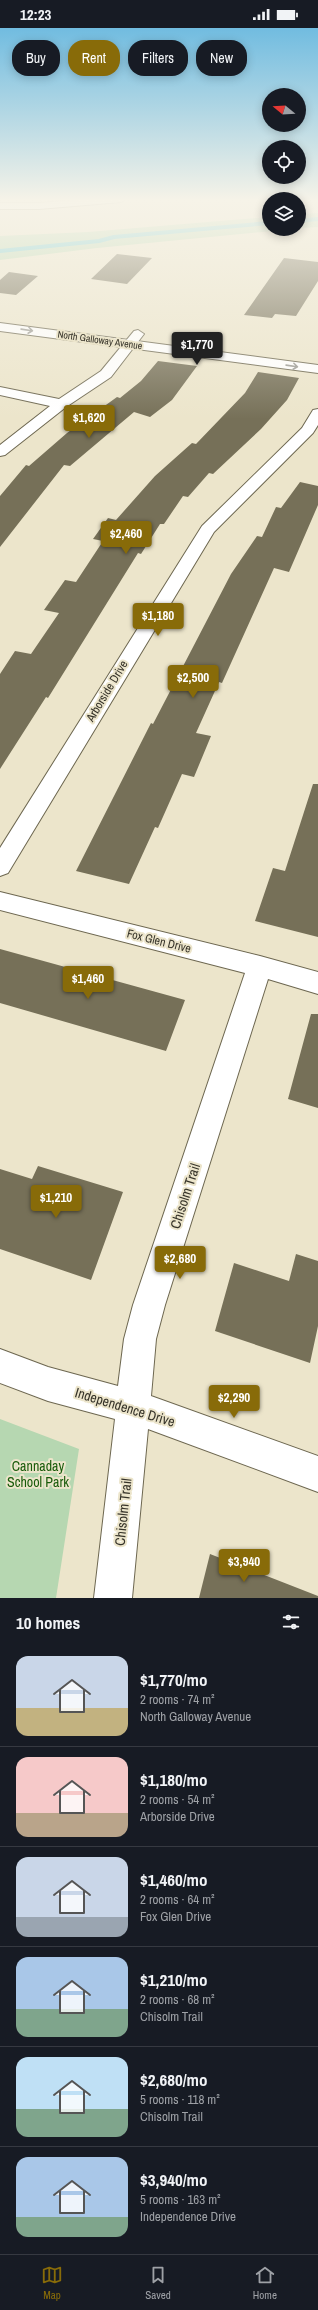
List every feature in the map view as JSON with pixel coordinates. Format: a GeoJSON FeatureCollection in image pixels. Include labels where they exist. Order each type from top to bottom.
{"type":"FeatureCollection","features":[{"type":"Feature","properties":{"kind":"street","name":"North Galloway Avenue"},"geometry":{"type":"LineString","coordinates":[[0,315],[134,339],[318,369]]}},
{"type":"Feature","properties":{"kind":"street","name":"North Galloway Avenue"},"geometry":{"type":"LineString","coordinates":[[0,327],[280,351]]}},
{"type":"Feature","properties":{"kind":"street"},"geometry":{"type":"LineString","coordinates":[[0,452],[61,404],[106,374],[134,339]]}},
{"type":"Feature","properties":{"kind":"street"},"geometry":{"type":"LineString","coordinates":[[0,391],[61,404]]}},
{"type":"Feature","properties":{"kind":"street","name":"Arborside Drive"},"geometry":{"type":"LineString","coordinates":[[0,867],[154,614],[208,530],[308,430],[318,413]]}},
{"type":"Feature","properties":{"kind":"street","name":"Fox Glen Drive"},"geometry":{"type":"LineString","coordinates":[[0,901],[260,966],[318,983]]}},
{"type":"Feature","properties":{"kind":"street","name":"Chisolm Trail"},"geometry":{"type":"LineString","coordinates":[[114,1598],[140,1339],[149,1305],[260,966]]}},
{"type":"Feature","properties":{"kind":"street","name":"Independence Drive"},"geometry":{"type":"LineString","coordinates":[[0,1366],[48,1384],[134,1407],[318,1474]]}},
{"type":"Feature","properties":{"kind":"green space","name":"Cannaday School Park"},"geometry":{"type":"Polygon","coordinates":[[[0,1419],[79,1449],[56,1598],[0,1598],[0,1419]]]}},
{"type":"Feature","properties":{"kind":"building"},"geometry":{"type":"Polygon","coordinates":[[[9,272],[38,276],[16,295],[0,293],[0,280],[9,272]]]}},
{"type":"Feature","properties":{"kind":"building"},"geometry":{"type":"Polygon","coordinates":[[[98,272],[138,272],[127,284],[91,279],[98,272]]]}},
{"type":"Feature","properties":{"kind":"building"},"geometry":{"type":"Polygon","coordinates":[[[274,272],[318,272],[318,281],[296,316],[275,314],[272,318],[244,315],[274,272]]]}},
{"type":"Feature","properties":{"kind":"building"},"geometry":{"type":"Polygon","coordinates":[[[158,361],[197,366],[172,400],[150,417],[134,412],[70,466],[64,465],[0,547],[0,496],[26,465],[29,466],[67,433],[117,397],[120,398],[141,381],[158,361]]]}},
{"type":"Feature","properties":{"kind":"building"},"geometry":{"type":"Polygon","coordinates":[[[258,372],[299,378],[287,400],[261,429],[213,474],[209,473],[188,497],[183,496],[164,524],[160,524],[141,554],[138,553],[48,698],[46,697],[0,769],[0,674],[15,651],[31,654],[59,613],[44,610],[65,580],[76,582],[103,541],[93,539],[108,518],[116,520],[155,476],[192,443],[196,444],[245,393],[258,372]]]}},
{"type":"Feature","properties":{"kind":"building"},"geometry":{"type":"Polygon","coordinates":[[[300,482],[318,486],[318,505],[289,572],[274,568],[222,683],[219,682],[196,733],[211,736],[194,777],[182,774],[158,828],[155,827],[129,884],[76,871],[151,723],[153,724],[231,574],[257,536],[262,537],[276,507],[281,508],[300,482]]]}},
{"type":"Feature","properties":{"kind":"building"},"geometry":{"type":"Polygon","coordinates":[[[313,784],[318,784],[318,937],[255,921],[273,868],[285,871],[313,784]]]}},
{"type":"Feature","properties":{"kind":"building"},"geometry":{"type":"Polygon","coordinates":[[[0,949],[185,1000],[166,1051],[0,1003],[0,949]]]}},
{"type":"Feature","properties":{"kind":"building"},"geometry":{"type":"Polygon","coordinates":[[[311,1014],[318,1014],[318,1108],[288,1099],[311,1014]]]}},
{"type":"Feature","properties":{"kind":"building"},"geometry":{"type":"Polygon","coordinates":[[[38,1166],[123,1192],[91,1280],[0,1249],[0,1169],[32,1179],[38,1166]]]}},
{"type":"Feature","properties":{"kind":"building"},"geometry":{"type":"Polygon","coordinates":[[[296,1254],[318,1261],[318,1326],[310,1363],[215,1331],[234,1263],[289,1281],[296,1254]]]}},
{"type":"Feature","properties":{"kind":"building"},"geometry":{"type":"Polygon","coordinates":[[[210,1554],[318,1596],[318,1598],[199,1598],[210,1554]]]}}]}
